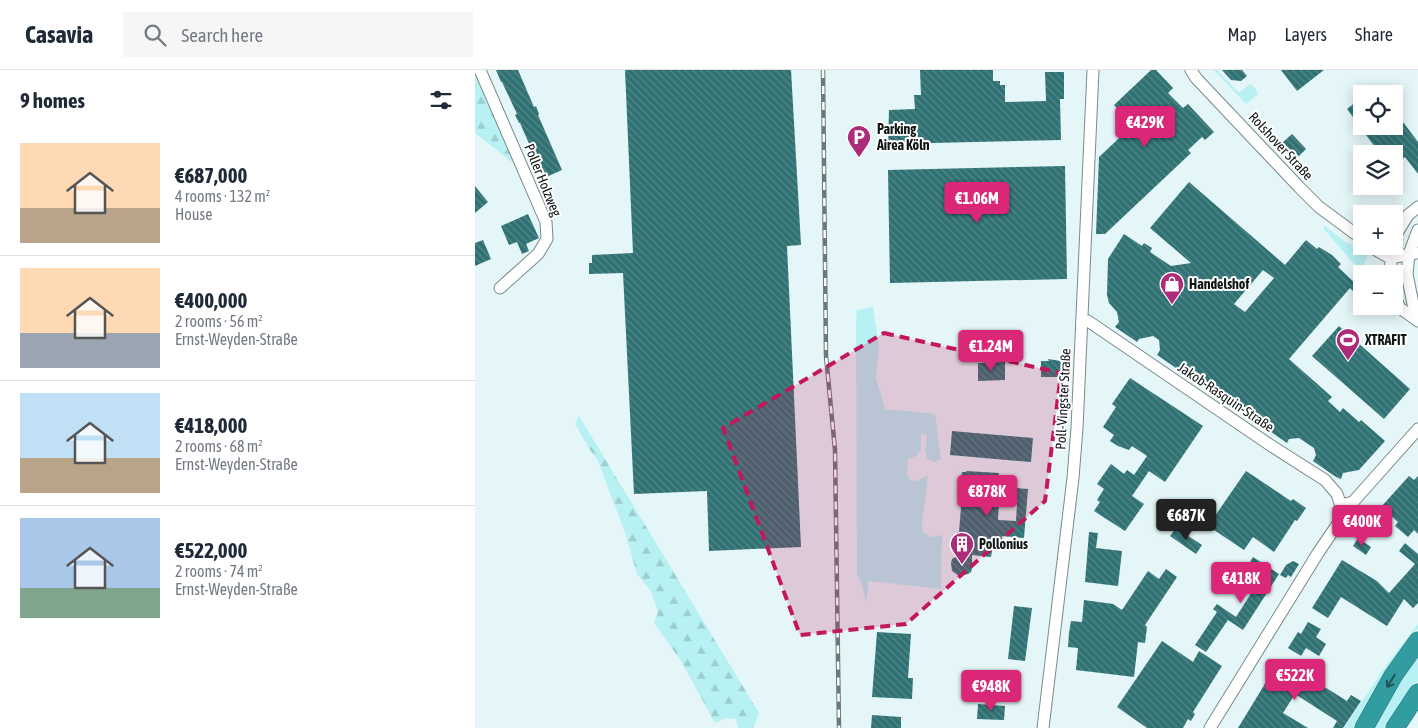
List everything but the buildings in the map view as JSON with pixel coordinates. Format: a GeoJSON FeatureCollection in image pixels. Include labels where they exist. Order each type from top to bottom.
{"type":"FeatureCollection","features":[{"type":"Feature","properties":{"kind":"highway"},"geometry":{"type":"LineString","coordinates":[[1364,728],[1393,676],[1418,640]]}},
{"type":"Feature","properties":{"kind":"highway"},"geometry":{"type":"LineString","coordinates":[[1395,728],[1418,694]]}},
{"type":"Feature","properties":{"kind":"street","name":"Poller Holzweg"},"geometry":{"type":"LineString","coordinates":[[480,70],[546,222],[547,239],[538,254],[500,288]]}},
{"type":"Feature","properties":{"kind":"street","name":"Poll-Vingster Straße"},"geometry":{"type":"LineString","coordinates":[[1043,728],[1073,478],[1077,428],[1093,70]]}},
{"type":"Feature","properties":{"kind":"street","name":"Rolshover Straße"},"geometry":{"type":"LineString","coordinates":[[1191,70],[1196,78],[1319,207],[1353,231]]}},
{"type":"Feature","properties":{"kind":"street"},"geometry":{"type":"LineString","coordinates":[[1403,223],[1408,215],[1418,207]]}},
{"type":"Feature","properties":{"kind":"street"},"geometry":{"type":"LineString","coordinates":[[1417,320],[1412,306],[1407,274],[1414,253],[1418,230]]}},
{"type":"Feature","properties":{"kind":"street"},"geometry":{"type":"LineString","coordinates":[[1385,255],[1390,258],[1414,253]]}},
{"type":"Feature","properties":{"kind":"street"},"geometry":{"type":"LineString","coordinates":[[1390,265],[1391,255]]}},
{"type":"Feature","properties":{"kind":"street"},"geometry":{"type":"LineString","coordinates":[[1403,310],[1417,320]]}},
{"type":"Feature","properties":{"kind":"street","name":"Jakob-Rasquin-Straße"},"geometry":{"type":"LineString","coordinates":[[1082,322],[1088,321],[1270,445],[1325,480],[1337,494],[1341,507]]}},
{"type":"Feature","properties":{"kind":"street"},"geometry":{"type":"LineString","coordinates":[[1210,728],[1339,522],[1341,507],[1353,502],[1418,429]]}},
{"type":"Feature","properties":{"kind":"highlighted area"},"geometry":{"type":"Polygon","coordinates":[[[884,333],[1061,373],[1045,501],[906,624],[800,635],[723,428],[884,333]]]}},
{"type":"Feature","properties":{"kind":"green space"},"geometry":{"type":"Polygon","coordinates":[[[475,70],[529,175],[475,133],[475,70]]]}},
{"type":"Feature","properties":{"kind":"green space"},"geometry":{"type":"Polygon","coordinates":[[[1214,70],[1217,70],[1239,93],[1250,84],[1258,94],[1246,104],[1214,70]]]}},
{"type":"Feature","properties":{"kind":"green space"},"geometry":{"type":"Polygon","coordinates":[[[1325,226],[1353,246],[1353,255],[1368,255],[1364,265],[1355,265],[1323,228],[1325,226]]]}},
{"type":"Feature","properties":{"kind":"green space"},"geometry":{"type":"Polygon","coordinates":[[[873,307],[879,345],[876,378],[885,409],[935,414],[941,459],[935,462],[927,459],[925,451],[927,435],[921,434],[921,450],[916,456],[908,459],[907,475],[911,480],[916,481],[928,475],[922,523],[923,532],[930,537],[942,535],[941,589],[869,581],[866,603],[862,584],[857,575],[856,321],[857,310],[873,307]]]}},
{"type":"Feature","properties":{"kind":"green space"},"geometry":{"type":"Polygon","coordinates":[[[579,416],[759,713],[753,728],[738,728],[736,719],[726,718],[715,723],[681,661],[654,623],[658,612],[651,591],[637,574],[625,532],[597,459],[575,424],[579,416]]]}},
{"type":"Feature","properties":{"kind":"green space"},"geometry":{"type":"Polygon","coordinates":[[[1418,624],[1418,628],[1398,655],[1357,728],[1344,728],[1388,663],[1418,624]]]}},
{"type":"Feature","properties":{"kind":"green space"},"geometry":{"type":"Polygon","coordinates":[[[1418,647],[1418,681],[1385,728],[1370,728],[1418,647]]]}},
{"type":"Feature","properties":{"kind":"railway"},"geometry":{"type":"LineString","coordinates":[[823,70],[826,356],[835,450],[839,728]]}},
{"type":"Feature","properties":{"kind":"place","name":"Parking Airea Köln"},"geometry":{"type":"Point","coordinates":[859,158]}},
{"type":"Feature","properties":{"kind":"place","name":"Handelshof"},"geometry":{"type":"Point","coordinates":[1172,305]}},
{"type":"Feature","properties":{"kind":"place","name":"XTRAFIT"},"geometry":{"type":"Point","coordinates":[1348,361]}},
{"type":"Feature","properties":{"kind":"place","name":"Pollonius"},"geometry":{"type":"Point","coordinates":[962,565]}}]}
